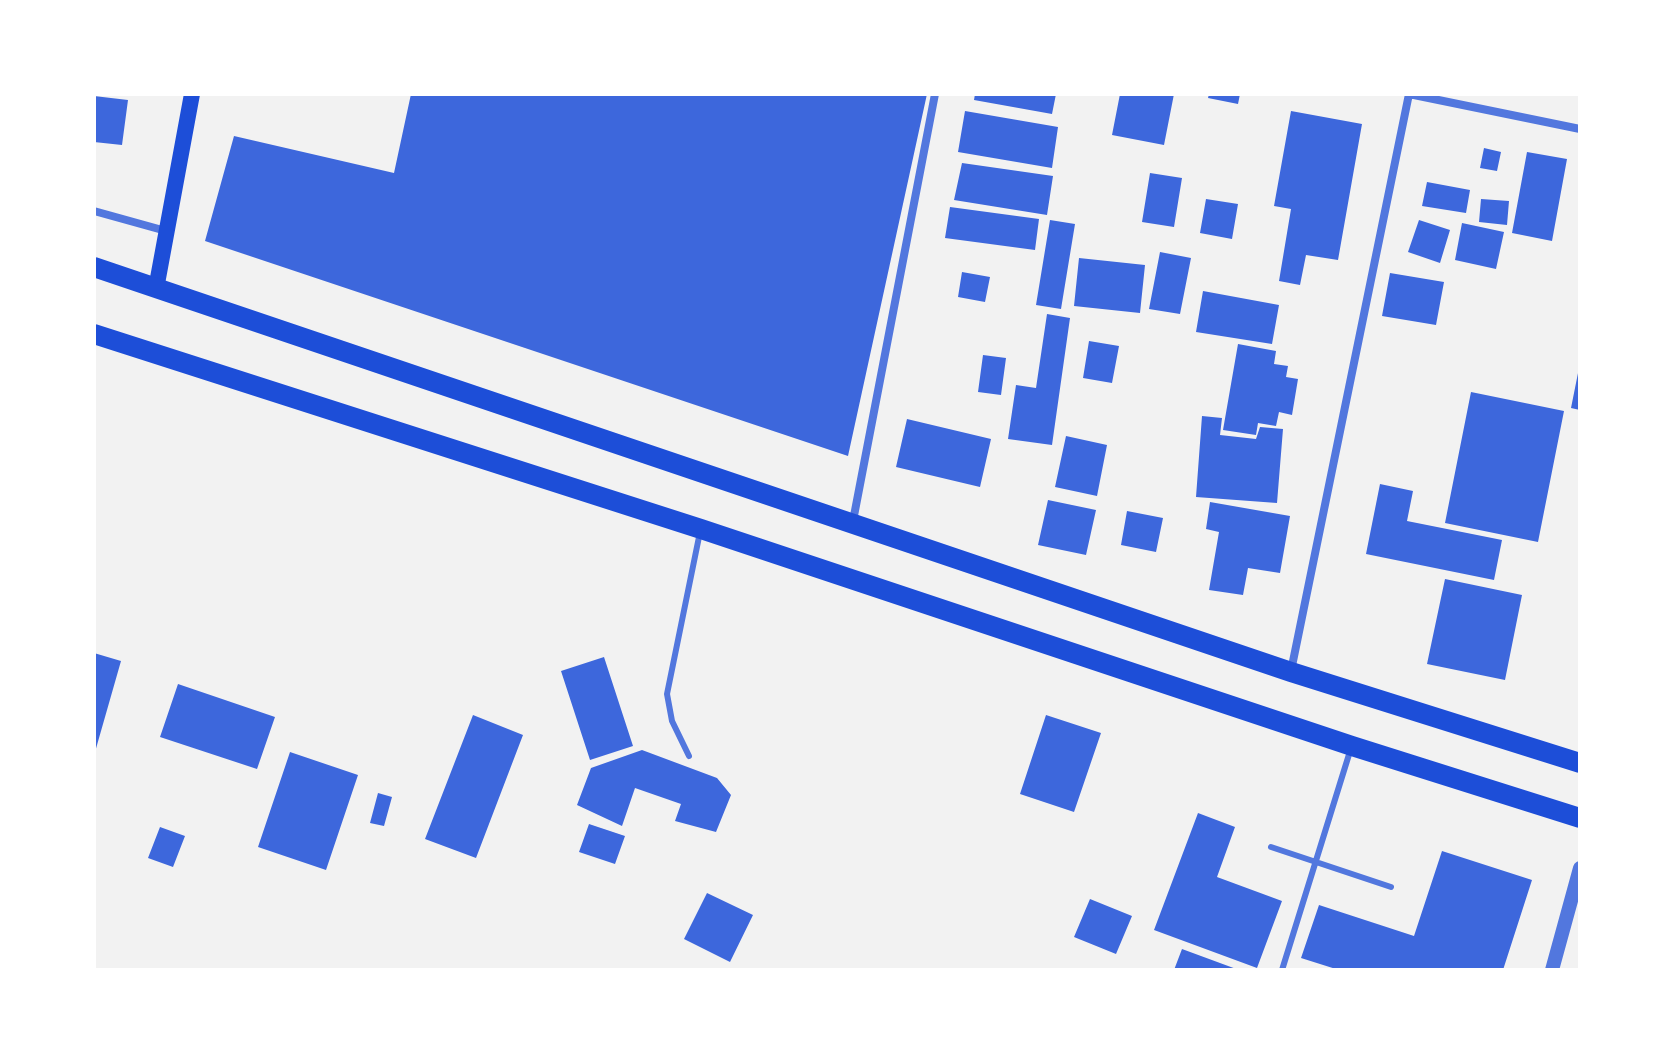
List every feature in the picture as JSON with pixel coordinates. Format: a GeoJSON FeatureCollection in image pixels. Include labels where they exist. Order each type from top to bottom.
{"type":"FeatureCollection","features":[{"type":"Feature","properties":{"kind":"main road"},"geometry":{"type":"LineString","coordinates":[[156,289],[169,232],[192,94]]}},
{"type":"Feature","properties":{"kind":"main road"},"geometry":{"type":"LineString","coordinates":[[94,267],[852,526],[1291,672],[1580,763]]}},
{"type":"Feature","properties":{"kind":"main road"},"geometry":{"type":"LineString","coordinates":[[94,334],[701,529],[1352,746],[1580,818]]}},
{"type":"Feature","properties":{"kind":"street"},"geometry":{"type":"LineString","coordinates":[[852,526],[935,94]]}},
{"type":"Feature","properties":{"kind":"street"},"geometry":{"type":"LineString","coordinates":[[1291,672],[1409,94],[1580,129]]}},
{"type":"Feature","properties":{"kind":"street"},"geometry":{"type":"LineString","coordinates":[[94,211],[169,232]]}},
{"type":"Feature","properties":{"kind":"street"},"geometry":{"type":"LineString","coordinates":[[1552,970],[1580,868]]}},
{"type":"Feature","properties":{"kind":"lane"},"geometry":{"type":"LineString","coordinates":[[689,756],[672,721],[667,694],[701,529]]}},
{"type":"Feature","properties":{"kind":"lane"},"geometry":{"type":"LineString","coordinates":[[1282,970],[1352,746]]}},
{"type":"Feature","properties":{"kind":"lane"},"geometry":{"type":"LineString","coordinates":[[1271,847],[1391,887]]}},
{"type":"Feature","properties":{"kind":"building"},"geometry":{"type":"Polygon","coordinates":[[[411,94],[927,94],[848,456],[205,241],[234,136],[394,173],[411,94]]]}},
{"type":"Feature","properties":{"kind":"building"},"geometry":{"type":"Polygon","coordinates":[[[975,94],[1056,94],[1052,114],[974,100],[975,94]]]}},
{"type":"Feature","properties":{"kind":"building"},"geometry":{"type":"Polygon","coordinates":[[[1120,94],[1174,94],[1164,145],[1112,135],[1120,94]]]}},
{"type":"Feature","properties":{"kind":"building"},"geometry":{"type":"Polygon","coordinates":[[[1209,94],[1240,94],[1238,104],[1208,98],[1209,94]]]}},
{"type":"Feature","properties":{"kind":"building"},"geometry":{"type":"Polygon","coordinates":[[[94,96],[128,100],[122,145],[94,142],[94,96]]]}},
{"type":"Feature","properties":{"kind":"building"},"geometry":{"type":"Polygon","coordinates":[[[965,111],[1058,127],[1052,168],[958,152],[965,111]]]}},
{"type":"Feature","properties":{"kind":"building"},"geometry":{"type":"Polygon","coordinates":[[[1291,111],[1362,124],[1338,260],[1306,255],[1300,285],[1279,281],[1291,209],[1274,206],[1291,111]]]}},
{"type":"Feature","properties":{"kind":"building"},"geometry":{"type":"Polygon","coordinates":[[[1484,148],[1501,152],[1497,171],[1480,168],[1484,148]]]}},
{"type":"Feature","properties":{"kind":"building"},"geometry":{"type":"Polygon","coordinates":[[[1527,152],[1567,159],[1552,241],[1512,233],[1527,152]]]}},
{"type":"Feature","properties":{"kind":"building"},"geometry":{"type":"Polygon","coordinates":[[[962,163],[1053,176],[1047,215],[954,200],[962,163]]]}},
{"type":"Feature","properties":{"kind":"building"},"geometry":{"type":"Polygon","coordinates":[[[1150,173],[1182,178],[1174,227],[1142,222],[1150,173]]]}},
{"type":"Feature","properties":{"kind":"building"},"geometry":{"type":"Polygon","coordinates":[[[1427,182],[1470,190],[1466,213],[1422,206],[1427,182]]]}},
{"type":"Feature","properties":{"kind":"building"},"geometry":{"type":"Polygon","coordinates":[[[1206,199],[1238,204],[1232,239],[1200,233],[1206,199]]]}},
{"type":"Feature","properties":{"kind":"building"},"geometry":{"type":"Polygon","coordinates":[[[1481,199],[1509,201],[1507,225],[1479,222],[1481,199]]]}},
{"type":"Feature","properties":{"kind":"building"},"geometry":{"type":"Polygon","coordinates":[[[950,207],[1039,219],[1035,250],[945,238],[950,207]]]}},
{"type":"Feature","properties":{"kind":"building"},"geometry":{"type":"Polygon","coordinates":[[[1050,220],[1075,224],[1061,309],[1036,305],[1050,220]]]}},
{"type":"Feature","properties":{"kind":"building"},"geometry":{"type":"Polygon","coordinates":[[[1419,220],[1450,230],[1440,263],[1408,252],[1419,220]]]}},
{"type":"Feature","properties":{"kind":"building"},"geometry":{"type":"Polygon","coordinates":[[[1462,223],[1504,232],[1496,269],[1455,260],[1462,223]]]}},
{"type":"Feature","properties":{"kind":"building"},"geometry":{"type":"Polygon","coordinates":[[[1160,252],[1191,258],[1180,314],[1149,309],[1160,252]]]}},
{"type":"Feature","properties":{"kind":"building"},"geometry":{"type":"Polygon","coordinates":[[[1079,258],[1145,265],[1140,313],[1074,306],[1079,258]]]}},
{"type":"Feature","properties":{"kind":"building"},"geometry":{"type":"Polygon","coordinates":[[[962,272],[990,277],[985,302],[958,297],[962,272]]]}},
{"type":"Feature","properties":{"kind":"building"},"geometry":{"type":"Polygon","coordinates":[[[1390,273],[1444,282],[1436,325],[1382,316],[1390,273]]]}},
{"type":"Feature","properties":{"kind":"building"},"geometry":{"type":"Polygon","coordinates":[[[1203,291],[1279,305],[1272,344],[1196,332],[1203,291]]]}},
{"type":"Feature","properties":{"kind":"building"},"geometry":{"type":"Polygon","coordinates":[[[1047,314],[1070,318],[1052,445],[1008,439],[1016,385],[1036,388],[1047,314]]]}},
{"type":"Feature","properties":{"kind":"building"},"geometry":{"type":"Polygon","coordinates":[[[1089,341],[1119,346],[1112,383],[1083,378],[1089,341]]]}},
{"type":"Feature","properties":{"kind":"building"},"geometry":{"type":"Polygon","coordinates":[[[1238,344],[1276,351],[1274,364],[1288,366],[1286,377],[1298,379],[1292,415],[1279,412],[1276,426],[1258,423],[1256,435],[1223,430],[1238,344]]]}},
{"type":"Feature","properties":{"kind":"building"},"geometry":{"type":"Polygon","coordinates":[[[983,355],[1006,358],[1001,395],[978,392],[983,355]]]}},
{"type":"Feature","properties":{"kind":"building"},"geometry":{"type":"Polygon","coordinates":[[[1580,368],[1580,410],[1571,408],[1580,368]]]}},
{"type":"Feature","properties":{"kind":"building"},"geometry":{"type":"Polygon","coordinates":[[[1471,392],[1564,411],[1538,542],[1445,523],[1471,392]]]}},
{"type":"Feature","properties":{"kind":"building"},"geometry":{"type":"Polygon","coordinates":[[[1202,416],[1222,418],[1220,435],[1256,439],[1260,427],[1283,429],[1277,503],[1196,497],[1202,416]]]}},
{"type":"Feature","properties":{"kind":"building"},"geometry":{"type":"Polygon","coordinates":[[[907,419],[991,439],[980,487],[896,467],[907,419]]]}},
{"type":"Feature","properties":{"kind":"building"},"geometry":{"type":"Polygon","coordinates":[[[1066,436],[1107,445],[1097,496],[1055,487],[1066,436]]]}},
{"type":"Feature","properties":{"kind":"building"},"geometry":{"type":"Polygon","coordinates":[[[1380,484],[1413,491],[1407,521],[1502,540],[1494,580],[1366,554],[1380,484]]]}},
{"type":"Feature","properties":{"kind":"building"},"geometry":{"type":"Polygon","coordinates":[[[1048,500],[1096,510],[1086,555],[1038,545],[1048,500]]]}},
{"type":"Feature","properties":{"kind":"building"},"geometry":{"type":"Polygon","coordinates":[[[1210,502],[1290,516],[1280,573],[1248,568],[1243,595],[1209,590],[1219,532],[1206,529],[1210,502]]]}},
{"type":"Feature","properties":{"kind":"building"},"geometry":{"type":"Polygon","coordinates":[[[1127,511],[1163,518],[1156,552],[1121,545],[1127,511]]]}},
{"type":"Feature","properties":{"kind":"building"},"geometry":{"type":"Polygon","coordinates":[[[1445,579],[1522,595],[1505,680],[1427,664],[1445,579]]]}},
{"type":"Feature","properties":{"kind":"building"},"geometry":{"type":"Polygon","coordinates":[[[94,653],[121,661],[95,752],[94,752],[94,653]]]}},
{"type":"Feature","properties":{"kind":"building"},"geometry":{"type":"Polygon","coordinates":[[[604,657],[633,746],[590,760],[561,671],[604,657]]]}},
{"type":"Feature","properties":{"kind":"building"},"geometry":{"type":"Polygon","coordinates":[[[178,684],[275,717],[257,769],[160,737],[178,684]]]}},
{"type":"Feature","properties":{"kind":"building"},"geometry":{"type":"Polygon","coordinates":[[[473,715],[523,735],[476,858],[425,839],[473,715]]]}},
{"type":"Feature","properties":{"kind":"building"},"geometry":{"type":"Polygon","coordinates":[[[1046,715],[1101,733],[1074,812],[1020,794],[1046,715]]]}},
{"type":"Feature","properties":{"kind":"building"},"geometry":{"type":"Polygon","coordinates":[[[642,750],[717,778],[731,795],[716,832],[675,821],[681,804],[635,788],[622,826],[577,805],[591,768],[642,750]]]}},
{"type":"Feature","properties":{"kind":"building"},"geometry":{"type":"Polygon","coordinates":[[[290,752],[358,775],[326,870],[258,847],[290,752]]]}},
{"type":"Feature","properties":{"kind":"building"},"geometry":{"type":"Polygon","coordinates":[[[378,793],[392,797],[384,826],[370,823],[378,793]]]}},
{"type":"Feature","properties":{"kind":"building"},"geometry":{"type":"Polygon","coordinates":[[[1198,813],[1235,827],[1217,877],[1282,901],[1257,968],[1154,930],[1198,813]]]}},
{"type":"Feature","properties":{"kind":"building"},"geometry":{"type":"Polygon","coordinates":[[[589,824],[625,836],[615,864],[579,852],[589,824]]]}},
{"type":"Feature","properties":{"kind":"building"},"geometry":{"type":"Polygon","coordinates":[[[160,827],[185,836],[173,867],[148,858],[160,827]]]}},
{"type":"Feature","properties":{"kind":"building"},"geometry":{"type":"Polygon","coordinates":[[[1442,851],[1532,880],[1503,970],[1339,970],[1301,958],[1319,905],[1414,936],[1442,851]]]}},
{"type":"Feature","properties":{"kind":"building"},"geometry":{"type":"Polygon","coordinates":[[[707,893],[753,915],[730,962],[684,939],[707,893]]]}},
{"type":"Feature","properties":{"kind":"building"},"geometry":{"type":"Polygon","coordinates":[[[1090,899],[1132,916],[1116,954],[1074,937],[1090,899]]]}},
{"type":"Feature","properties":{"kind":"building"},"geometry":{"type":"Polygon","coordinates":[[[1182,949],[1239,970],[1174,970],[1182,949]]]}}]}
